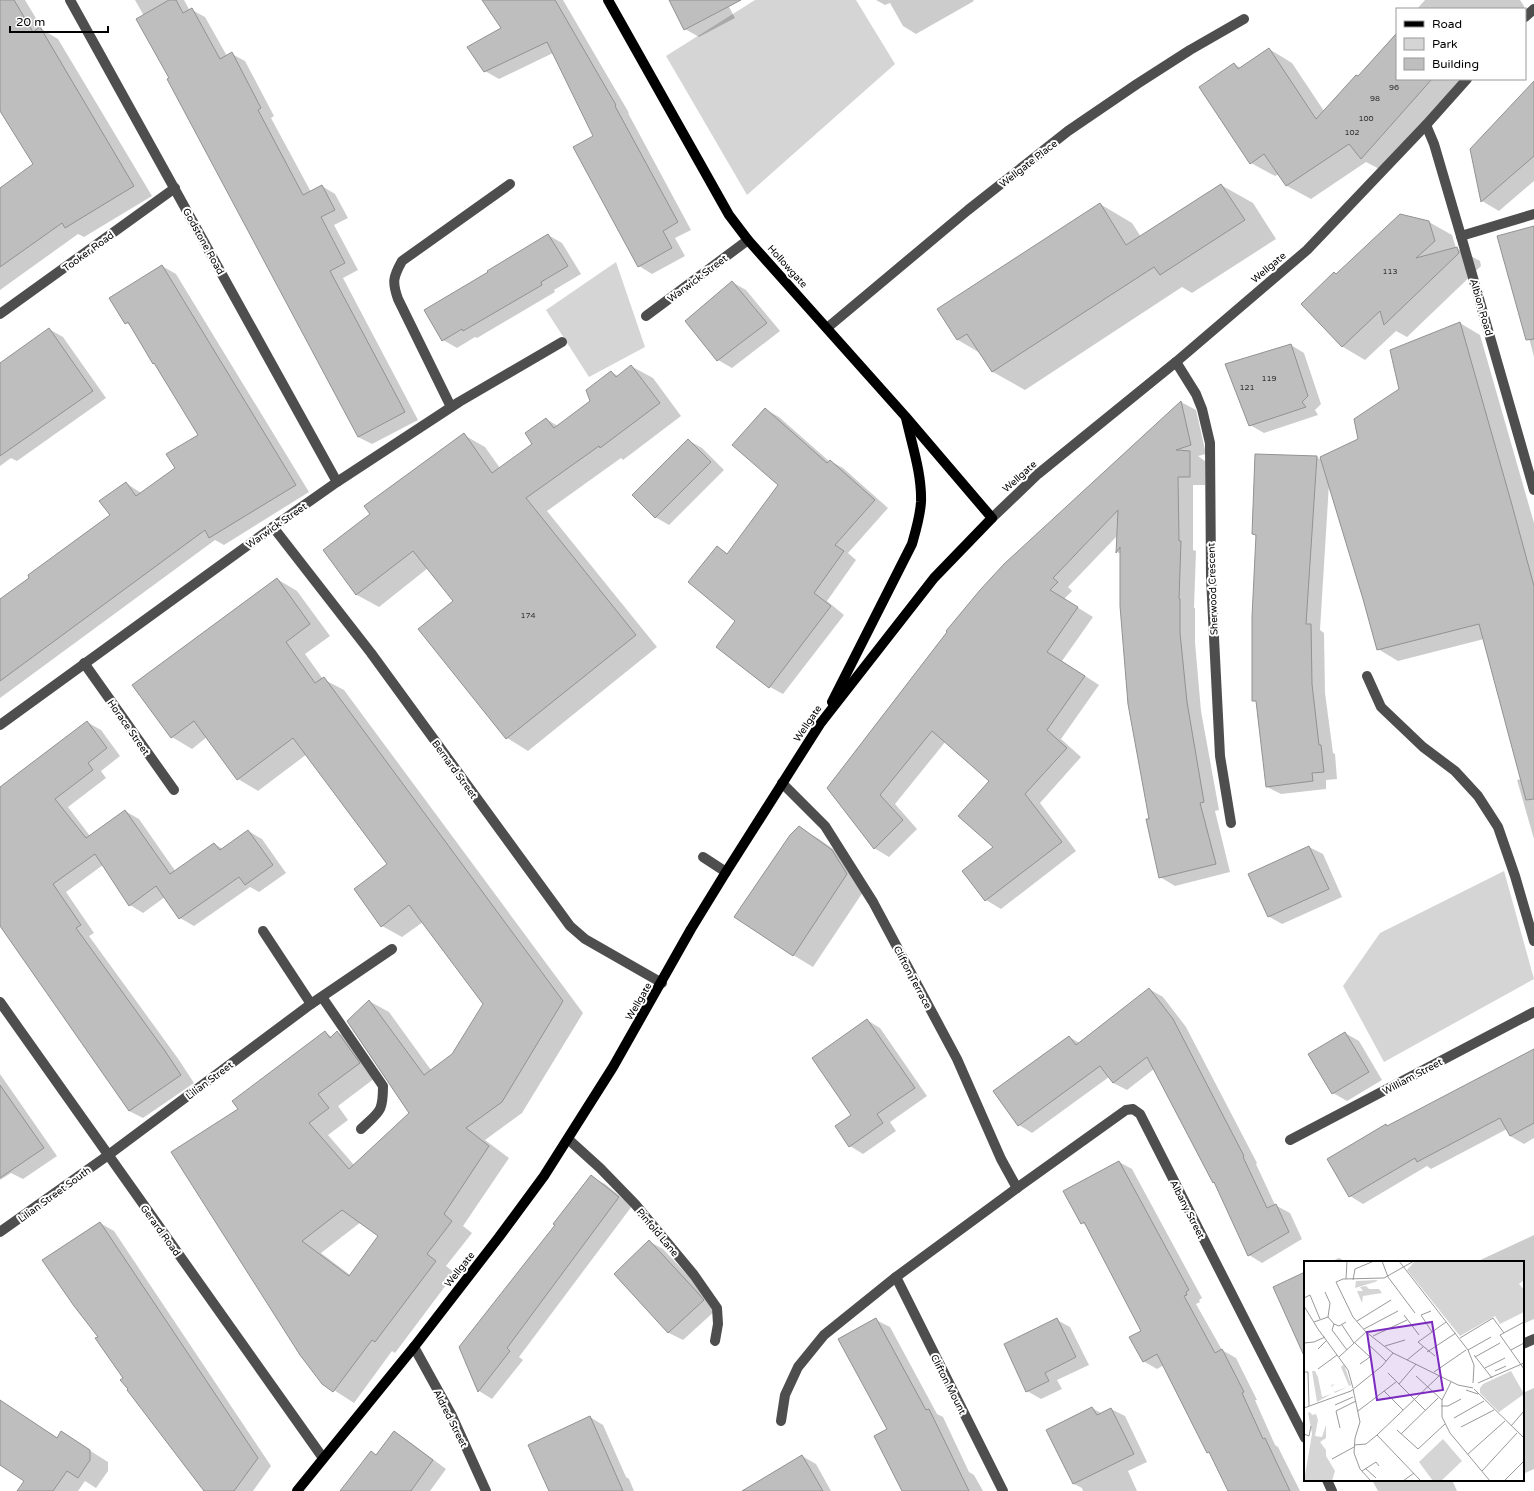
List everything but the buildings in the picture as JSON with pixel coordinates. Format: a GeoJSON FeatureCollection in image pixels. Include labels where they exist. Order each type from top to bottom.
{"type":"FeatureCollection","features":[{"type":"Feature","properties":{"kind":"main road","name":"Hollowgate"},"geometry":{"type":"LineString","coordinates":[[608,0],[729,215],[748,240],[905,416],[992,518]]}},
{"type":"Feature","properties":{"kind":"main road"},"geometry":{"type":"LineString","coordinates":[[820,724],[912,544],[919,520],[921,502],[919,473],[905,416]]}},
{"type":"Feature","properties":{"kind":"main road","name":"Wellgate"},"geometry":{"type":"LineString","coordinates":[[297,1491],[414,1347],[544,1176],[613,1067],[662,983],[691,929],[820,724],[934,578],[992,518]]}},
{"type":"Feature","properties":{"kind":"street","name":"Godstone Road"},"geometry":{"type":"LineString","coordinates":[[70,0],[337,482]]}},
{"type":"Feature","properties":{"kind":"street"},"geometry":{"type":"LineString","coordinates":[[1526,16],[1534,9]]}},
{"type":"Feature","properties":{"kind":"street","name":"Wellgate Place"},"geometry":{"type":"LineString","coordinates":[[827,328],[962,215],[1068,131],[1190,50],[1244,19]]}},
{"type":"Feature","properties":{"kind":"street","name":"Wellgate"},"geometry":{"type":"LineString","coordinates":[[992,518],[1038,474],[1176,362],[1307,250],[1426,126],[1466,80]]}},
{"type":"Feature","properties":{"kind":"street","name":"Albion Road"},"geometry":{"type":"LineString","coordinates":[[1426,126],[1434,144],[1534,490]]}},
{"type":"Feature","properties":{"kind":"street"},"geometry":{"type":"LineString","coordinates":[[450,407],[398,299],[393,286],[395,273],[402,261],[510,184]]}},
{"type":"Feature","properties":{"kind":"street","name":"Tooker Road"},"geometry":{"type":"LineString","coordinates":[[0,314],[175,188]]}},
{"type":"Feature","properties":{"kind":"street"},"geometry":{"type":"LineString","coordinates":[[1461,236],[1534,214]]}},
{"type":"Feature","properties":{"kind":"street","name":"Warwick Street"},"geometry":{"type":"LineString","coordinates":[[646,316],[748,240]]}},
{"type":"Feature","properties":{"kind":"street","name":"Warwick Street"},"geometry":{"type":"LineString","coordinates":[[0,725],[273,526],[337,482],[450,407],[562,342]]}},
{"type":"Feature","properties":{"kind":"street","name":"Sherwood Crescent"},"geometry":{"type":"LineString","coordinates":[[1176,362],[1196,394],[1202,409],[1210,443],[1211,578],[1220,756],[1231,823]]}},
{"type":"Feature","properties":{"kind":"street","name":"Bernard Street"},"geometry":{"type":"LineString","coordinates":[[273,526],[371,653],[570,926],[585,939],[662,983]]}},
{"type":"Feature","properties":{"kind":"street","name":"Horace Street"},"geometry":{"type":"LineString","coordinates":[[84,664],[174,790]]}},
{"type":"Feature","properties":{"kind":"street"},"geometry":{"type":"LineString","coordinates":[[1367,676],[1381,707],[1423,747],[1455,771],[1478,796],[1498,827],[1516,876],[1534,941]]}},
{"type":"Feature","properties":{"kind":"street","name":"Clifton Terrace"},"geometry":{"type":"LineString","coordinates":[[782,783],[825,826],[873,902],[957,1059],[1001,1159],[1017,1188]]}},
{"type":"Feature","properties":{"kind":"street"},"geometry":{"type":"LineString","coordinates":[[703,857],[726,872]]}},
{"type":"Feature","properties":{"kind":"street"},"geometry":{"type":"LineString","coordinates":[[264,931],[311,1004]]}},
{"type":"Feature","properties":{"kind":"street","name":"Lilian Street"},"geometry":{"type":"LineString","coordinates":[[107,1156],[311,1004],[392,949]]}},
{"type":"Feature","properties":{"kind":"street"},"geometry":{"type":"LineString","coordinates":[[322,997],[383,1086],[383,1104],[379,1112],[361,1129]]}},
{"type":"Feature","properties":{"kind":"street","name":"Gerard Road"},"geometry":{"type":"LineString","coordinates":[[0,1002],[107,1156],[248,1351],[323,1458]]}},
{"type":"Feature","properties":{"kind":"street","name":"William Street"},"geometry":{"type":"LineString","coordinates":[[1290,1140],[1534,1012]]}},
{"type":"Feature","properties":{"kind":"street","name":"Albany Street"},"geometry":{"type":"LineString","coordinates":[[1017,1188],[1126,1110],[1133,1109],[1140,1114],[1304,1436]]}},
{"type":"Feature","properties":{"kind":"street","name":"Pinfold Lane"},"geometry":{"type":"LineString","coordinates":[[568,1139],[600,1168],[635,1204],[694,1275],[717,1308],[718,1324],[715,1342]]}},
{"type":"Feature","properties":{"kind":"street","name":"Lilian Street South"},"geometry":{"type":"LineString","coordinates":[[0,1232],[107,1156]]}},
{"type":"Feature","properties":{"kind":"street"},"geometry":{"type":"LineString","coordinates":[[781,1421],[785,1395],[798,1367],[824,1335],[896,1277],[1017,1188]]}},
{"type":"Feature","properties":{"kind":"street","name":"Clifton Mount"},"geometry":{"type":"LineString","coordinates":[[896,1277],[1002,1491]]}},
{"type":"Feature","properties":{"kind":"street"},"geometry":{"type":"LineString","coordinates":[[1524,1344],[1534,1339]]}},
{"type":"Feature","properties":{"kind":"street","name":"Aldred Street"},"geometry":{"type":"LineString","coordinates":[[414,1347],[452,1416],[486,1491]]}},
{"type":"Feature","properties":{"kind":"street"},"geometry":{"type":"LineString","coordinates":[[1327,1481],[1332,1491]]}},
{"type":"Feature","properties":{"kind":"green space"},"geometry":{"type":"Polygon","coordinates":[[[755,0],[856,0],[895,64],[747,195],[666,56],[755,0]]]}},
{"type":"Feature","properties":{"kind":"green space"},"geometry":{"type":"Polygon","coordinates":[[[616,262],[645,347],[589,377],[546,310],[616,262]]]}},
{"type":"Feature","properties":{"kind":"green space"},"geometry":{"type":"Polygon","coordinates":[[[1504,871],[1534,979],[1384,1062],[1343,986],[1380,933],[1504,871]]]}}]}
